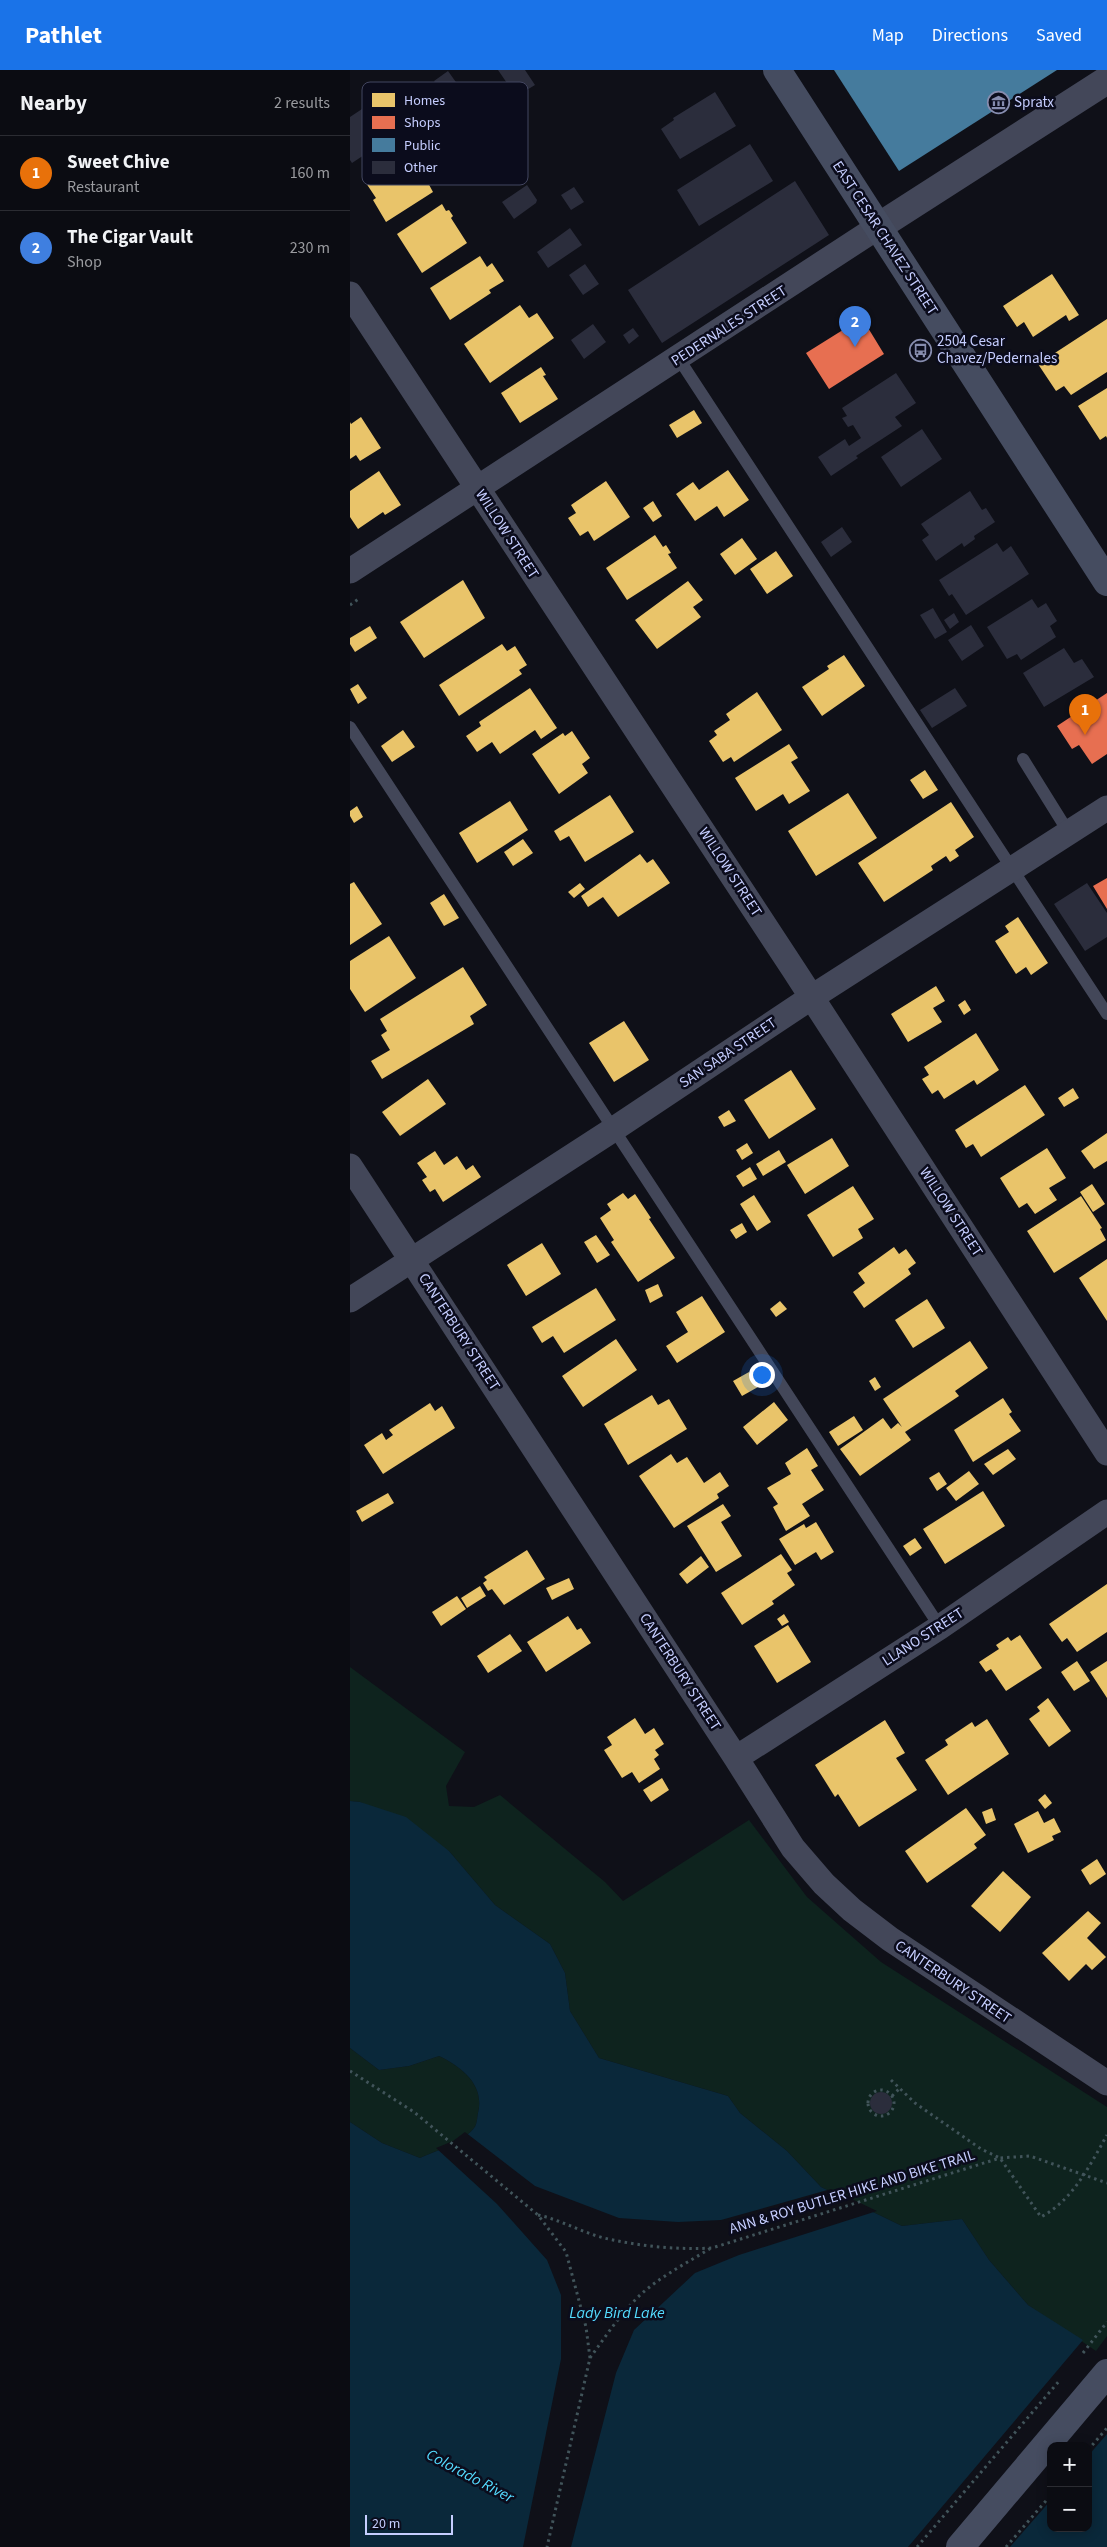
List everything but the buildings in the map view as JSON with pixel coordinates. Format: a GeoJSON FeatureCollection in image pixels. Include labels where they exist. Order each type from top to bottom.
{"type":"FeatureCollection","features":[{"type":"Feature","properties":{"kind":"main road","name":"EAST CESAR CHAVEZ STREET"},"geometry":{"type":"LineString","coordinates":[[777,70],[1107,582]]}},
{"type":"Feature","properties":{"kind":"main road"},"geometry":{"type":"LineString","coordinates":[[960,2547],[1107,2373]]}},
{"type":"Feature","properties":{"kind":"street","name":"PEDERNALES STREET"},"geometry":{"type":"LineString","coordinates":[[350,572],[477,487],[679,359],[878,227],[1107,80]]}},
{"type":"Feature","properties":{"kind":"street","name":"WILLOW STREET"},"geometry":{"type":"LineString","coordinates":[[350,294],[812,997],[1107,1454]]}},
{"type":"Feature","properties":{"kind":"street","name":"SAN SABA STREET"},"geometry":{"type":"LineString","coordinates":[[350,1300],[614,1129],[812,997],[1014,870],[1107,808]]}},
{"type":"Feature","properties":{"kind":"street","name":"CANTERBURY STREET"},"geometry":{"type":"LineString","coordinates":[[350,1166],[736,1758],[792,1848],[824,1884],[852,1910],[898,1945],[1107,2083]]}},
{"type":"Feature","properties":{"kind":"street","name":"LLANO STREET"},"geometry":{"type":"LineString","coordinates":[[736,1758],[940,1627],[1107,1512]]}},
{"type":"Feature","properties":{"kind":"lane"},"geometry":{"type":"LineString","coordinates":[[679,359],[1107,1014]]}},
{"type":"Feature","properties":{"kind":"lane"},"geometry":{"type":"LineString","coordinates":[[350,727],[940,1627]]}},
{"type":"Feature","properties":{"kind":"lane"},"geometry":{"type":"LineString","coordinates":[[1024,759],[1068,833]]}},
{"type":"Feature","properties":{"kind":"path","name":"ANN & ROY BUTLER HIKE AND BIKE TRAIL"},"geometry":{"type":"LineString","coordinates":[[350,2071],[414,2112],[538,2215],[566,2252],[586,2328],[590,2358],[547,2547]]}},
{"type":"Feature","properties":{"kind":"path","name":"ANN & ROY BUTLER HIKE AND BIKE TRAIL"},"geometry":{"type":"LineString","coordinates":[[891,2080],[915,2103],[981,2149],[1000,2158],[1041,2217],[1058,2205],[1084,2175],[1107,2134]]}},
{"type":"Feature","properties":{"kind":"path"},"geometry":{"type":"LineString","coordinates":[[892,2096],[881,2090],[873,2093],[868,2101],[873,2113],[880,2116],[888,2114],[893,2108],[892,2096],[900,2088]]}},
{"type":"Feature","properties":{"kind":"path","name":"ANN & ROY BUTLER HIKE AND BIKE TRAIL"},"geometry":{"type":"LineString","coordinates":[[538,2215],[552,2218],[603,2238],[681,2250],[712,2248],[1000,2158],[1030,2156],[1057,2163],[1107,2183]]}},
{"type":"Feature","properties":{"kind":"path","name":"ANN & ROY BUTLER HIKE AND BIKE TRAIL"},"geometry":{"type":"LineString","coordinates":[[590,2358],[614,2324],[638,2296],[664,2277],[712,2248]]}},
{"type":"Feature","properties":{"kind":"path"},"geometry":{"type":"LineString","coordinates":[[1077,2361],[1107,2322]]}},
{"type":"Feature","properties":{"kind":"path"},"geometry":{"type":"LineString","coordinates":[[917,2547],[1064,2376]]}},
{"type":"Feature","properties":{"kind":"path"},"geometry":{"type":"LineString","coordinates":[[1092,2445],[1107,2428]]}},
{"type":"Feature","properties":{"kind":"path"},"geometry":{"type":"LineString","coordinates":[[1006,2547],[1047,2500]]}},
{"type":"Feature","properties":{"kind":"green space"},"geometry":{"type":"Polygon","coordinates":[[[350,1667],[465,1752],[446,1786],[449,1806],[474,1807],[500,1795],[605,1882],[623,1901],[749,1820],[807,1897],[881,1962],[1107,2107],[1107,2336],[1096,2351],[1028,2305],[989,2260],[962,2219],[902,2226],[821,2187],[787,2151],[740,2113],[728,2096],[599,2058],[570,2011],[565,1973],[550,1944],[495,1905],[449,1851],[360,1802],[350,1801],[350,1667]]]}},
{"type":"Feature","properties":{"kind":"green space"},"geometry":{"type":"Polygon","coordinates":[[[350,2048],[379,2070],[409,2066],[439,2056],[448,2060],[463,2071],[475,2086],[479,2103],[475,2127],[456,2142],[420,2158],[382,2143],[350,2122],[350,2048]]]}},
{"type":"Feature","properties":{"kind":"water","name":"Lady Bird Lake"},"geometry":{"type":"Polygon","coordinates":[[[350,1801],[360,1802],[406,1817],[449,1851],[495,1905],[550,1944],[565,1973],[570,2011],[599,2058],[728,2096],[740,2113],[787,2151],[821,2187],[902,2226],[962,2219],[989,2260],[1028,2305],[1083,2340],[908,2547],[350,2547],[350,2122],[382,2143],[420,2158],[449,2146],[469,2133],[476,2125],[479,2103],[478,2094],[470,2078],[448,2060],[439,2056],[409,2066],[379,2070],[350,2048],[350,1801]]]}},
{"type":"Feature","properties":{"kind":"water"},"geometry":{"type":"Polygon","coordinates":[[[1107,2434],[1107,2547],[1010,2547],[1047,2505],[1047,2532],[1092,2532],[1092,2451],[1107,2434]]]}},
{"type":"Feature","properties":{"kind":"pier"},"geometry":{"type":"Polygon","coordinates":[[[465,2132],[535,2186],[619,2218],[678,2222],[721,2220],[831,2189],[877,2211],[739,2255],[695,2273],[634,2330],[616,2373],[571,2547],[523,2547],[561,2359],[561,2295],[547,2260],[497,2204],[436,2148],[453,2141],[465,2132]]]}},
{"type":"Feature","properties":{"kind":"place","name":"Spratx"},"geometry":{"type":"Point","coordinates":[998,102]}},
{"type":"Feature","properties":{"kind":"place","name":"The Cigar Vault"},"geometry":{"type":"Point","coordinates":[855,347]}},
{"type":"Feature","properties":{"kind":"place","name":"2504 Cesar Chavez/Pedernales"},"geometry":{"type":"Point","coordinates":[921,350]}},
{"type":"Feature","properties":{"kind":"place","name":"Sweet Chive"},"geometry":{"type":"Point","coordinates":[1085,735]}},
{"type":"Feature","properties":{"kind":"water label","name":"Colorado River"},"geometry":{"type":"Point","coordinates":[470,2476]}}]}
